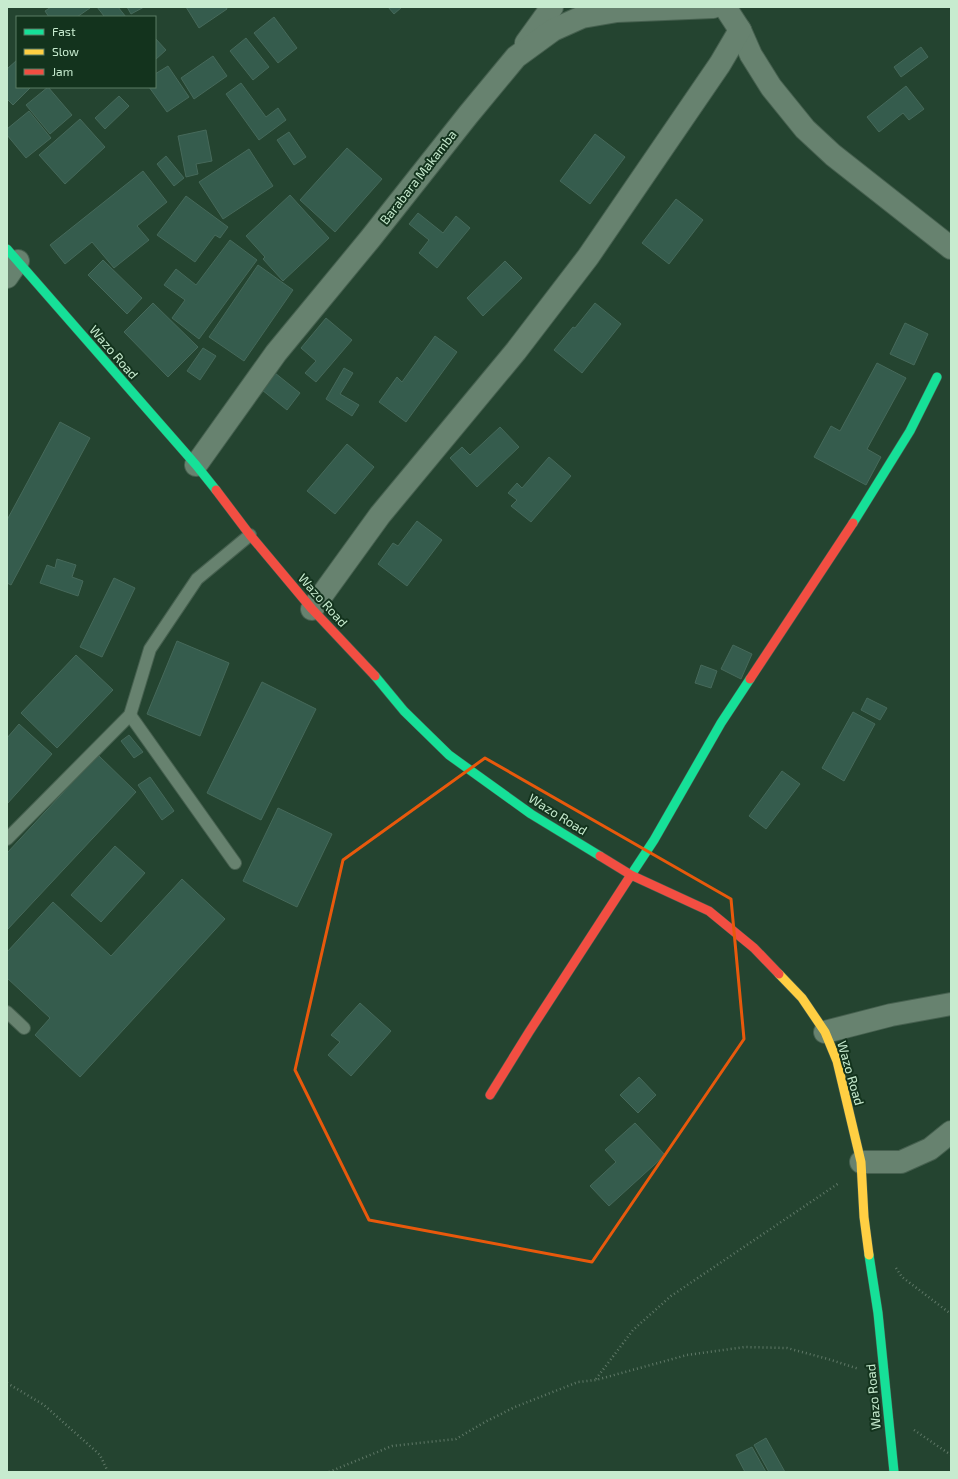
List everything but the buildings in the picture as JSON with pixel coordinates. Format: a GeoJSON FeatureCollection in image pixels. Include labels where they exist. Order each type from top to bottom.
{"type":"FeatureCollection","features":[{"type":"Feature","properties":{"kind":"main road","name":"Wazo Road"},"geometry":{"type":"LineString","coordinates":[[11,262],[196,465],[250,535],[312,609],[375,676],[404,711],[449,755],[531,814],[631,875],[709,911],[754,948],[802,998],[825,1032],[837,1061],[861,1165],[864,1217],[878,1313],[894,1472]]}},
{"type":"Feature","properties":{"kind":"main road"},"geometry":{"type":"LineString","coordinates":[[490,1095],[529,1032],[654,840],[721,723],[879,483],[910,431],[938,377]]}},
{"type":"Feature","properties":{"kind":"street"},"geometry":{"type":"LineString","coordinates":[[516,57],[552,7]]}},
{"type":"Feature","properties":{"kind":"street","name":"Barabara Makamba"},"geometry":{"type":"LineString","coordinates":[[196,465],[276,353],[370,239],[468,114],[516,57],[554,30],[582,17],[616,11],[713,7]]}},
{"type":"Feature","properties":{"kind":"street"},"geometry":{"type":"LineString","coordinates":[[725,7],[740,30],[751,55],[771,87],[805,129],[833,155],[951,248]]}},
{"type":"Feature","properties":{"kind":"street"},"geometry":{"type":"LineString","coordinates":[[312,609],[380,515],[516,351],[588,257],[720,64],[740,30]]}},
{"type":"Feature","properties":{"kind":"street"},"geometry":{"type":"LineString","coordinates":[[825,1032],[890,1016],[951,1004]]}},
{"type":"Feature","properties":{"kind":"street"},"geometry":{"type":"LineString","coordinates":[[861,1165],[901,1162],[930,1149],[951,1132]]}},
{"type":"Feature","properties":{"kind":"lane"},"geometry":{"type":"LineString","coordinates":[[7,839],[130,715],[150,650],[197,579],[250,535]]}},
{"type":"Feature","properties":{"kind":"lane"},"geometry":{"type":"LineString","coordinates":[[130,715],[235,863]]}},
{"type":"Feature","properties":{"kind":"lane"},"geometry":{"type":"LineString","coordinates":[[7,1012],[24,1028]]}},
{"type":"Feature","properties":{"kind":"path"},"geometry":{"type":"LineString","coordinates":[[596,1380],[633,1330],[670,1296],[861,1165]]}},
{"type":"Feature","properties":{"kind":"path"},"geometry":{"type":"LineString","coordinates":[[893,1264],[902,1277],[940,1304],[951,1314]]}},
{"type":"Feature","properties":{"kind":"path"},"geometry":{"type":"LineString","coordinates":[[329,1472],[392,1446],[456,1439],[515,1407],[578,1382],[596,1380],[688,1355],[745,1347],[787,1348],[828,1359],[884,1378]]}},
{"type":"Feature","properties":{"kind":"path"},"geometry":{"type":"LineString","coordinates":[[7,1383],[44,1405],[100,1455],[108,1472]]}},
{"type":"Feature","properties":{"kind":"path"},"geometry":{"type":"LineString","coordinates":[[888,1416],[925,1436],[951,1455]]}},
{"type":"Feature","properties":{"kind":"highlighted area"},"geometry":{"type":"Polygon","coordinates":[[[485,758],[731,899],[744,1039],[592,1262],[369,1220],[295,1070],[343,860],[485,758]]]}},
{"type":"Feature","properties":{"kind":"traffic: fast"},"geometry":{"type":"LineString","coordinates":[[7,249],[196,465],[216,490]]}},
{"type":"Feature","properties":{"kind":"traffic: fast"},"geometry":{"type":"LineString","coordinates":[[853,523],[910,431],[937,377]]}},
{"type":"Feature","properties":{"kind":"traffic: fast"},"geometry":{"type":"LineString","coordinates":[[375,676],[404,711],[449,755],[531,814],[600,856]]}},
{"type":"Feature","properties":{"kind":"traffic: fast"},"geometry":{"type":"LineString","coordinates":[[629,878],[654,840],[721,723],[750,679]]}},
{"type":"Feature","properties":{"kind":"traffic: fast"},"geometry":{"type":"LineString","coordinates":[[869,1255],[878,1313],[894,1472]]}},
{"type":"Feature","properties":{"kind":"traffic: slow"},"geometry":{"type":"LineString","coordinates":[[779,974],[802,998],[825,1032],[837,1061],[861,1162],[864,1217],[869,1255]]}},
{"type":"Feature","properties":{"kind":"traffic: jam"},"geometry":{"type":"LineString","coordinates":[[216,490],[250,535],[312,609],[375,676]]}},
{"type":"Feature","properties":{"kind":"traffic: jam"},"geometry":{"type":"LineString","coordinates":[[750,679],[853,523]]}},
{"type":"Feature","properties":{"kind":"traffic: jam"},"geometry":{"type":"LineString","coordinates":[[600,856],[631,875],[709,911],[754,948],[779,974]]}},
{"type":"Feature","properties":{"kind":"traffic: jam"},"geometry":{"type":"LineString","coordinates":[[490,1095],[629,878]]}}]}
